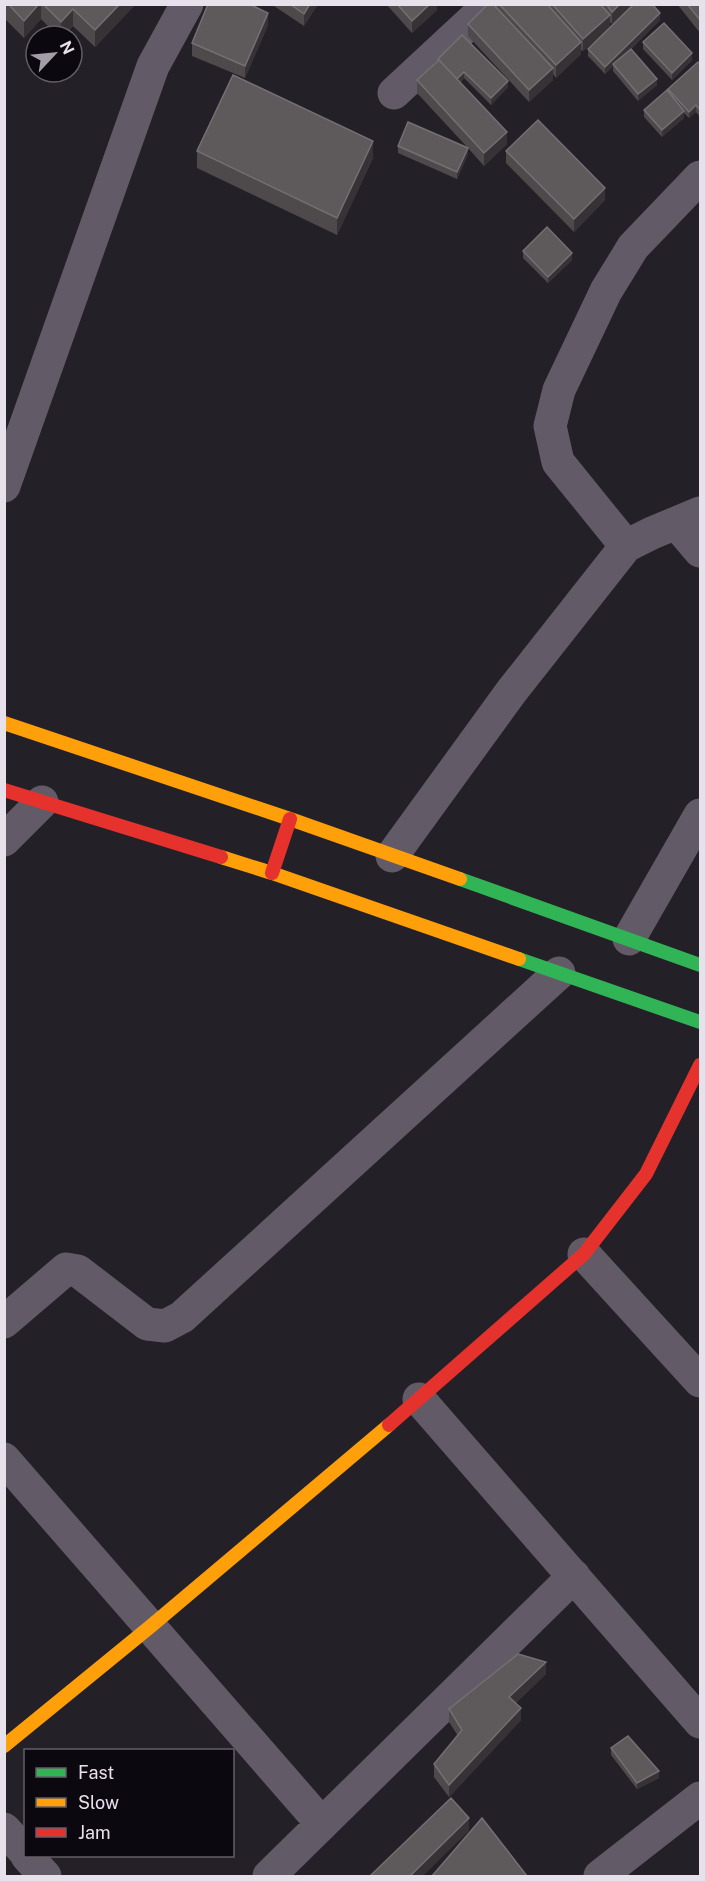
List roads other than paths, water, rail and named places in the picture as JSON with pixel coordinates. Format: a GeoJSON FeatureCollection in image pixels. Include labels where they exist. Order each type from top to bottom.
{"type":"FeatureCollection","features":[{"type":"Feature","properties":{"kind":"main road"},"geometry":{"type":"LineString","coordinates":[[4,723],[290,819],[700,965]]}},
{"type":"Feature","properties":{"kind":"main road"},"geometry":{"type":"LineString","coordinates":[[4,790],[272,873],[700,1022]]}},
{"type":"Feature","properties":{"kind":"main road"},"geometry":{"type":"LineString","coordinates":[[272,873],[290,819]]}},
{"type":"Feature","properties":{"kind":"main road"},"geometry":{"type":"LineString","coordinates":[[4,1746],[151,1626],[419,1399],[584,1254],[646,1174],[700,1065]]}},
{"type":"Feature","properties":{"kind":"street"},"geometry":{"type":"LineString","coordinates":[[4,486],[153,66],[187,4]]}},
{"type":"Feature","properties":{"kind":"street"},"geometry":{"type":"LineString","coordinates":[[394,93],[490,4]]}},
{"type":"Feature","properties":{"kind":"street"},"geometry":{"type":"LineString","coordinates":[[626,546],[558,462],[550,426],[559,390],[606,291],[633,247],[700,177]]}},
{"type":"Feature","properties":{"kind":"street"},"geometry":{"type":"LineString","coordinates":[[393,856],[511,692],[626,546],[689,519],[700,551]]}},
{"type":"Feature","properties":{"kind":"street"},"geometry":{"type":"LineString","coordinates":[[4,840],[42,802]]}},
{"type":"Feature","properties":{"kind":"street"},"geometry":{"type":"LineString","coordinates":[[629,939],[700,815]]}},
{"type":"Feature","properties":{"kind":"street"},"geometry":{"type":"LineString","coordinates":[[4,1322],[66,1269],[78,1271],[147,1324],[165,1326],[182,1317],[559,973]]}},
{"type":"Feature","properties":{"kind":"street"},"geometry":{"type":"LineString","coordinates":[[584,1254],[700,1381]]}},
{"type":"Feature","properties":{"kind":"street"},"geometry":{"type":"LineString","coordinates":[[419,1399],[700,1722]]}},
{"type":"Feature","properties":{"kind":"street"},"geometry":{"type":"LineString","coordinates":[[4,1459],[322,1824]]}},
{"type":"Feature","properties":{"kind":"street"},"geometry":{"type":"LineString","coordinates":[[269,1876],[574,1576]]}},
{"type":"Feature","properties":{"kind":"street"},"geometry":{"type":"LineString","coordinates":[[600,1876],[700,1797]]}},
{"type":"Feature","properties":{"kind":"street"},"geometry":{"type":"LineString","coordinates":[[4,1829],[24,1852]]}},
{"type":"Feature","properties":{"kind":"street"},"geometry":{"type":"LineString","coordinates":[[29,1857],[45,1876]]}}]}
